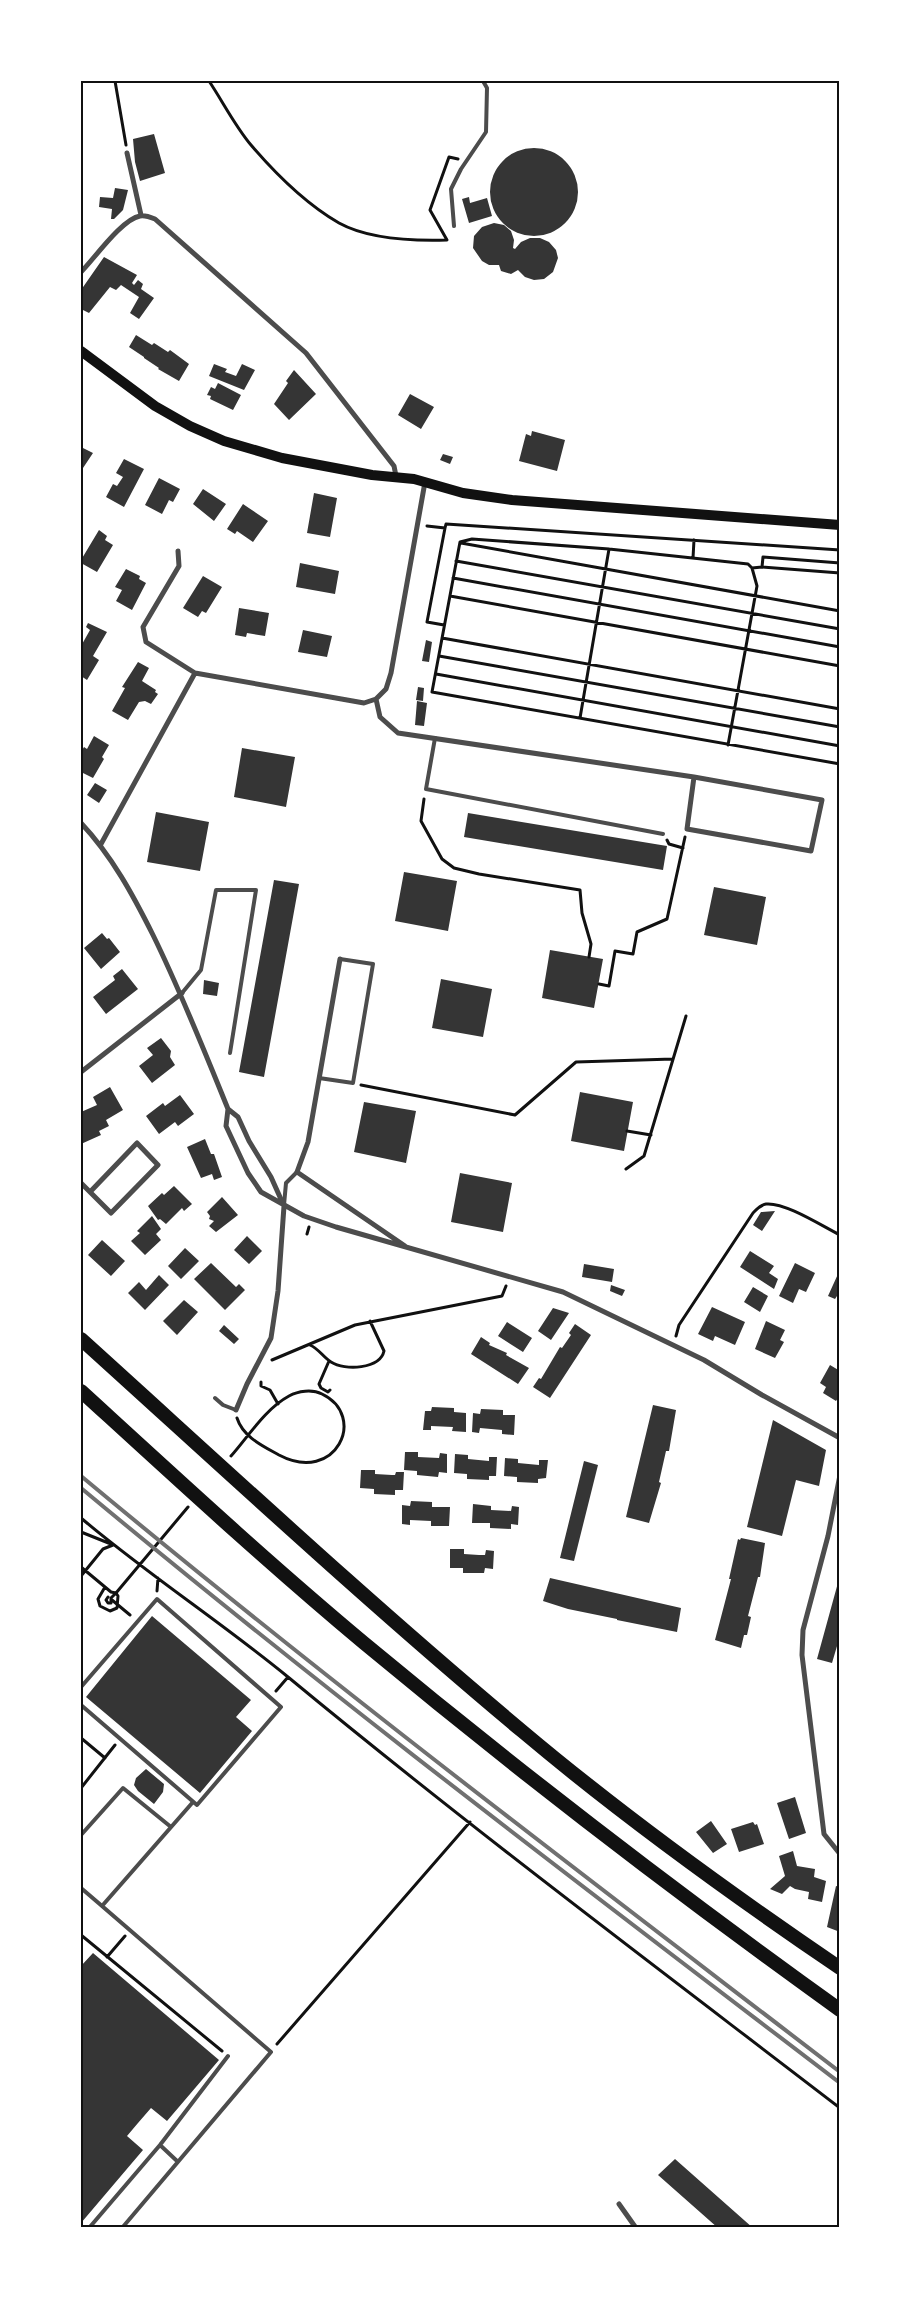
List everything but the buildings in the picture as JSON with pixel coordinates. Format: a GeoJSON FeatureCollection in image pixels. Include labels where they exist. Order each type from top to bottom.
{"type":"FeatureCollection","features":[{"type":"Feature","properties":{"kind":"highway"},"geometry":{"type":"LineString","coordinates":[[81,1339],[522,1732],[676,1853],[756,1911],[840,1968]]}},
{"type":"Feature","properties":{"kind":"highway"},"geometry":{"type":"LineString","coordinates":[[81,1391],[285,1575],[465,1726],[648,1869],[840,2010]]}},
{"type":"Feature","properties":{"kind":"main road"},"geometry":{"type":"LineString","coordinates":[[81,351],[155,406],[190,426],[253,451],[372,475],[396,476],[463,493],[512,500],[840,525]]}},
{"type":"Feature","properties":{"kind":"street"},"geometry":{"type":"LineString","coordinates":[[127,152],[141,215]]}},
{"type":"Feature","properties":{"kind":"street"},"geometry":{"type":"LineString","coordinates":[[81,272],[122,226],[141,215],[155,219],[306,353],[394,466],[396,476]]}},
{"type":"Feature","properties":{"kind":"street"},"geometry":{"type":"LineString","coordinates":[[178,552],[179,566],[143,627],[146,642],[195,672],[364,704],[376,699],[386,689],[391,673],[425,482]]}},
{"type":"Feature","properties":{"kind":"street"},"geometry":{"type":"LineString","coordinates":[[101,844],[195,672]]}},
{"type":"Feature","properties":{"kind":"street"},"geometry":{"type":"LineString","coordinates":[[376,699],[380,717],[398,732],[694,777],[822,800],[811,851],[687,829],[694,777]]}},
{"type":"Feature","properties":{"kind":"street"},"geometry":{"type":"LineString","coordinates":[[81,823],[101,844],[134,898],[182,993],[228,1109],[226,1126],[248,1172],[261,1192],[284,1206],[312,1219],[562,1292],[673,1343],[840,1438]]}},
{"type":"Feature","properties":{"kind":"street"},"geometry":{"type":"LineString","coordinates":[[340,959],[308,1142],[297,1172],[410,1249]]}},
{"type":"Feature","properties":{"kind":"street"},"geometry":{"type":"LineString","coordinates":[[81,1072],[182,993]]}},
{"type":"Feature","properties":{"kind":"street"},"geometry":{"type":"LineString","coordinates":[[228,1109],[238,1117],[252,1148],[271,1177],[284,1206],[275,1321],[271,1338],[236,1410]]}},
{"type":"Feature","properties":{"kind":"street"},"geometry":{"type":"LineString","coordinates":[[81,1183],[90,1192],[111,1213],[158,1165],[137,1143],[90,1192]]}},
{"type":"Feature","properties":{"kind":"street"},"geometry":{"type":"LineString","coordinates":[[840,1475],[828,1536],[803,1630],[802,1655],[824,1834],[840,1854]]}},
{"type":"Feature","properties":{"kind":"street"},"geometry":{"type":"LineString","coordinates":[[619,2204],[636,2228]]}},
{"type":"Feature","properties":{"kind":"lane"},"geometry":{"type":"LineString","coordinates":[[454,226],[451,189],[486,132],[487,88],[483,81]]}},
{"type":"Feature","properties":{"kind":"lane"},"geometry":{"type":"LineString","coordinates":[[434,738],[426,789],[663,834]]}},
{"type":"Feature","properties":{"kind":"lane"},"geometry":{"type":"LineString","coordinates":[[182,993],[200,970],[216,890],[256,890],[230,1053]]}},
{"type":"Feature","properties":{"kind":"lane"},"geometry":{"type":"LineString","coordinates":[[319,1078],[353,1083],[373,964],[340,959]]}},
{"type":"Feature","properties":{"kind":"lane"},"geometry":{"type":"LineString","coordinates":[[284,1206],[286,1184],[297,1172]]}},
{"type":"Feature","properties":{"kind":"lane"},"geometry":{"type":"LineString","coordinates":[[214,1398],[236,1410]]}},
{"type":"Feature","properties":{"kind":"lane"},"geometry":{"type":"LineString","coordinates":[[81,1687],[136,1620],[157,1599],[281,1707],[197,1805],[81,1705]]}},
{"type":"Feature","properties":{"kind":"lane"},"geometry":{"type":"LineString","coordinates":[[81,1835],[123,1788],[171,1827]]}},
{"type":"Feature","properties":{"kind":"lane"},"geometry":{"type":"LineString","coordinates":[[102,1906],[192,1802]]}},
{"type":"Feature","properties":{"kind":"lane"},"geometry":{"type":"LineString","coordinates":[[81,1888],[271,2052],[122,2228]]}},
{"type":"Feature","properties":{"kind":"lane"},"geometry":{"type":"LineString","coordinates":[[89,2228],[160,2145],[228,2056]]}},
{"type":"Feature","properties":{"kind":"lane"},"geometry":{"type":"LineString","coordinates":[[160,2145],[177,2161]]}},
{"type":"Feature","properties":{"kind":"path"},"geometry":{"type":"LineString","coordinates":[[115,81],[127,152]]}},
{"type":"Feature","properties":{"kind":"path"},"geometry":{"type":"LineString","coordinates":[[209,81],[251,144],[298,193],[340,223],[381,237],[424,241],[446,240],[430,210],[449,157],[466,162]]}},
{"type":"Feature","properties":{"kind":"path"},"geometry":{"type":"LineString","coordinates":[[444,625],[427,622],[446,524],[840,550]]}},
{"type":"Feature","properties":{"kind":"path"},"geometry":{"type":"LineString","coordinates":[[418,525],[445,528]]}},
{"type":"Feature","properties":{"kind":"path"},"geometry":{"type":"LineString","coordinates":[[460,542],[472,539],[609,549],[748,564],[752,568],[757,586],[728,745]]}},
{"type":"Feature","properties":{"kind":"path"},"geometry":{"type":"LineString","coordinates":[[693,558],[694,540]]}},
{"type":"Feature","properties":{"kind":"path"},"geometry":{"type":"LineString","coordinates":[[460,542],[432,692],[840,764]]}},
{"type":"Feature","properties":{"kind":"path"},"geometry":{"type":"LineString","coordinates":[[460,542],[840,611]]}},
{"type":"Feature","properties":{"kind":"path"},"geometry":{"type":"LineString","coordinates":[[580,718],[609,549]]}},
{"type":"Feature","properties":{"kind":"path"},"geometry":{"type":"LineString","coordinates":[[762,567],[763,557],[840,563]]}},
{"type":"Feature","properties":{"kind":"path"},"geometry":{"type":"LineString","coordinates":[[456,561],[840,629]]}},
{"type":"Feature","properties":{"kind":"path"},"geometry":{"type":"LineString","coordinates":[[752,568],[762,567],[840,573]]}},
{"type":"Feature","properties":{"kind":"path"},"geometry":{"type":"LineString","coordinates":[[453,578],[840,647]]}},
{"type":"Feature","properties":{"kind":"path"},"geometry":{"type":"LineString","coordinates":[[450,596],[840,666]]}},
{"type":"Feature","properties":{"kind":"path"},"geometry":{"type":"LineString","coordinates":[[442,638],[840,709]]}},
{"type":"Feature","properties":{"kind":"path"},"geometry":{"type":"LineString","coordinates":[[439,656],[840,727]]}},
{"type":"Feature","properties":{"kind":"path"},"geometry":{"type":"LineString","coordinates":[[436,674],[840,746]]}},
{"type":"Feature","properties":{"kind":"path"},"geometry":{"type":"LineString","coordinates":[[426,789],[421,820],[442,858],[454,868],[479,874],[580,890],[582,913],[591,944],[589,957]]}},
{"type":"Feature","properties":{"kind":"path"},"geometry":{"type":"LineString","coordinates":[[599,984],[609,986],[615,951],[633,954],[638,932],[667,918],[687,829]]}},
{"type":"Feature","properties":{"kind":"path"},"geometry":{"type":"LineString","coordinates":[[663,834],[670,844],[683,848]]}},
{"type":"Feature","properties":{"kind":"path"},"geometry":{"type":"LineString","coordinates":[[626,1169],[644,1156],[686,1016]]}},
{"type":"Feature","properties":{"kind":"path"},"geometry":{"type":"LineString","coordinates":[[353,1083],[515,1115],[576,1062],[673,1059]]}},
{"type":"Feature","properties":{"kind":"path"},"geometry":{"type":"LineString","coordinates":[[627,1131],[650,1135]]}},
{"type":"Feature","properties":{"kind":"path"},"geometry":{"type":"LineString","coordinates":[[673,1343],[679,1325],[753,1213],[759,1207],[766,1204],[781,1206],[840,1235]]}},
{"type":"Feature","properties":{"kind":"path"},"geometry":{"type":"LineString","coordinates":[[258,1366],[346,1328],[370,1321],[502,1296],[510,1278]]}},
{"type":"Feature","properties":{"kind":"path"},"geometry":{"type":"LineString","coordinates":[[309,1344],[317,1348],[329,1360],[343,1368],[373,1364],[383,1356],[384,1351],[370,1321]]}},
{"type":"Feature","properties":{"kind":"path"},"geometry":{"type":"LineString","coordinates":[[329,1360],[319,1384],[321,1388],[328,1392],[330,1390]]}},
{"type":"Feature","properties":{"kind":"path"},"geometry":{"type":"LineString","coordinates":[[261,1386],[270,1390],[278,1404]]}},
{"type":"Feature","properties":{"kind":"path"},"geometry":{"type":"LineString","coordinates":[[227,1461],[264,1417],[278,1404],[297,1393],[316,1392],[335,1403],[343,1422],[343,1436],[340,1446],[331,1455],[317,1462],[304,1463],[285,1458],[259,1444],[242,1429],[236,1410]]}},
{"type":"Feature","properties":{"kind":"path"},"geometry":{"type":"LineString","coordinates":[[136,1620],[113,1601],[111,1599],[108,1597],[106,1602],[111,1603],[112,1601],[112,1600],[111,1598],[190,1505]]}},
{"type":"Feature","properties":{"kind":"path"},"geometry":{"type":"LineString","coordinates":[[81,1518],[113,1545],[288,1678],[548,1886],[840,2108]]}},
{"type":"Feature","properties":{"kind":"path"},"geometry":{"type":"LineString","coordinates":[[81,1532],[113,1545]]}},
{"type":"Feature","properties":{"kind":"path"},"geometry":{"type":"LineString","coordinates":[[81,1576],[103,1549],[113,1545]]}},
{"type":"Feature","properties":{"kind":"path"},"geometry":{"type":"LineString","coordinates":[[81,1567],[111,1592],[116,1593]]}},
{"type":"Feature","properties":{"kind":"path"},"geometry":{"type":"LineString","coordinates":[[105,1587],[98,1599],[101,1608],[110,1611],[117,1608],[119,1601],[116,1593]]}},
{"type":"Feature","properties":{"kind":"path"},"geometry":{"type":"LineString","coordinates":[[270,1697],[288,1678]]}},
{"type":"Feature","properties":{"kind":"path"},"geometry":{"type":"LineString","coordinates":[[81,1738],[105,1758]]}},
{"type":"Feature","properties":{"kind":"path"},"geometry":{"type":"LineString","coordinates":[[81,1788],[120,1739]]}},
{"type":"Feature","properties":{"kind":"path"},"geometry":{"type":"LineString","coordinates":[[271,2052],[470,1822]]}},
{"type":"Feature","properties":{"kind":"path"},"geometry":{"type":"LineString","coordinates":[[107,1957],[130,1930]]}},
{"type":"Feature","properties":{"kind":"path"},"geometry":{"type":"LineString","coordinates":[[81,1935],[228,2056]]}},
{"type":"Feature","properties":{"kind":"railway"},"geometry":{"type":"LineString","coordinates":[[81,1476],[362,1703],[840,2072]]}},
{"type":"Feature","properties":{"kind":"railway"},"geometry":{"type":"LineString","coordinates":[[81,1488],[362,1715],[840,2083]]}}]}
